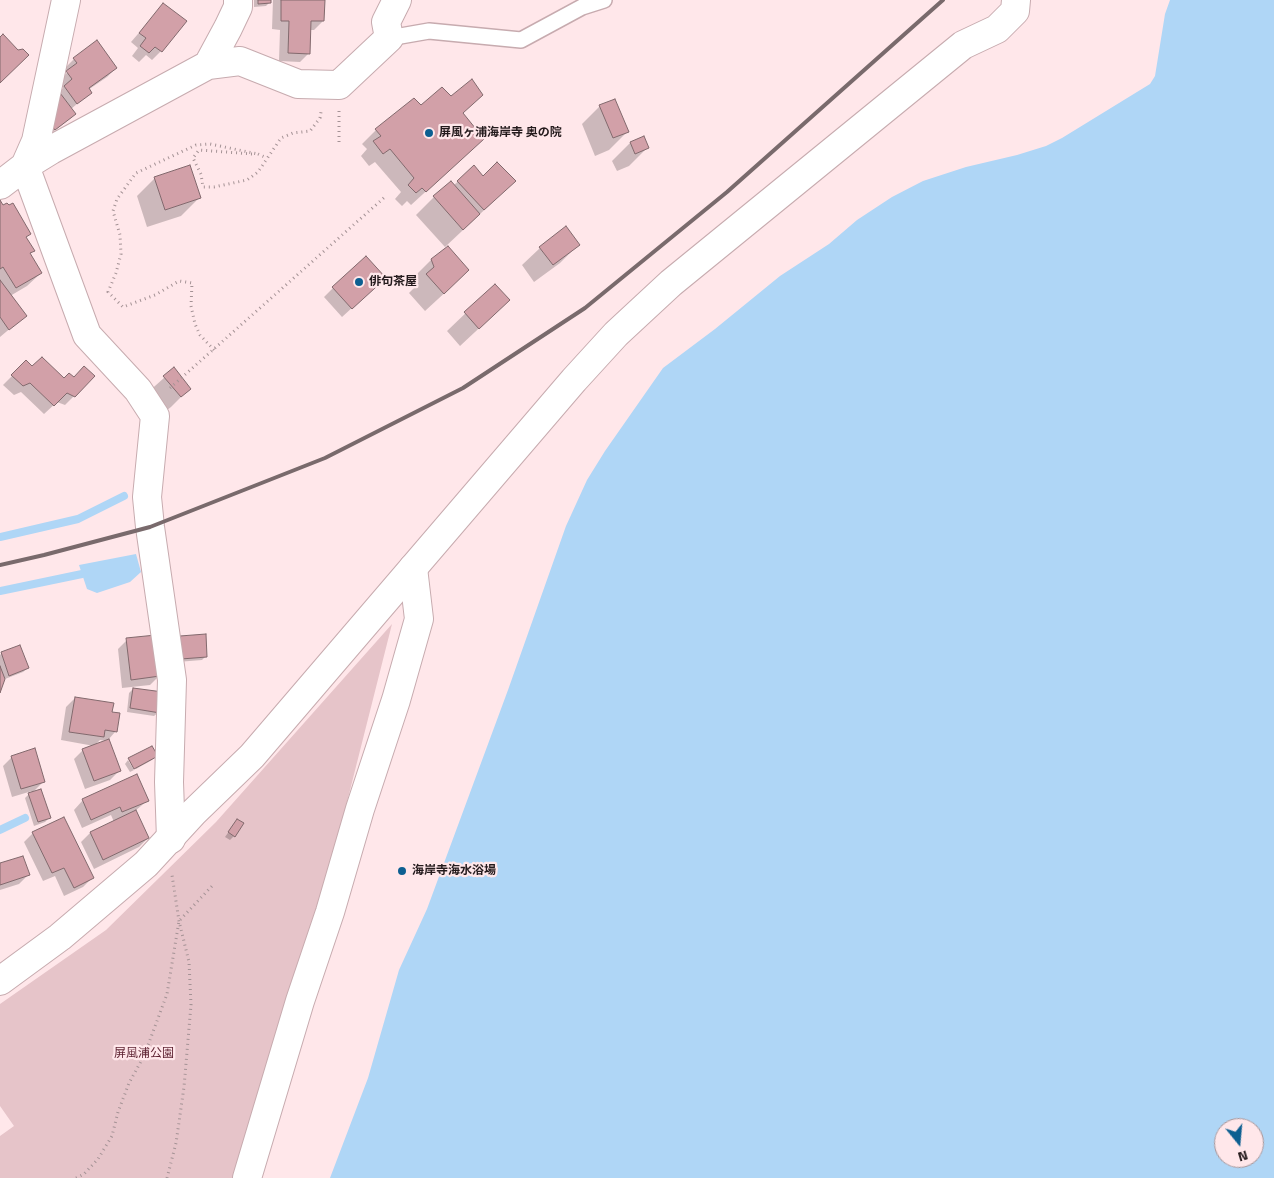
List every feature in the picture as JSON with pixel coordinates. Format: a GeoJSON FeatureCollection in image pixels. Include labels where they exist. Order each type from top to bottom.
{"type":"FeatureCollection","features":[{"type":"Feature","properties":{"kind":"street"},"geometry":{"type":"LineString","coordinates":[[66,0],[36,141],[25,166],[87,334],[138,390],[155,416],[147,497],[172,680],[165,846]]}},
{"type":"Feature","properties":{"kind":"street"},"geometry":{"type":"LineString","coordinates":[[208,65],[238,7],[238,0]]}},
{"type":"Feature","properties":{"kind":"street"},"geometry":{"type":"LineString","coordinates":[[0,981],[60,936],[146,864],[252,756],[574,380],[616,334],[672,283],[962,46],[997,29],[1015,10],[1016,0]]}},
{"type":"Feature","properties":{"kind":"street"},"geometry":{"type":"LineString","coordinates":[[0,185],[25,166],[208,65],[240,61],[298,84],[334,85],[387,15]]}},
{"type":"Feature","properties":{"kind":"street"},"geometry":{"type":"LineString","coordinates":[[247,1178],[300,1001],[330,912],[360,809],[396,700],[419,619],[413,568]]}},
{"type":"Feature","properties":{"kind":"lane"},"geometry":{"type":"LineString","coordinates":[[387,15],[429,31],[521,40],[582,7],[604,0]]}},
{"type":"Feature","properties":{"kind":"path"},"geometry":{"type":"LineString","coordinates":[[334,85],[339,144]]}},
{"type":"Feature","properties":{"kind":"path"},"geometry":{"type":"LineString","coordinates":[[258,154],[234,154],[199,150],[193,158],[201,174],[203,188],[247,180],[258,172],[281,138],[293,133],[310,131],[320,118],[334,85]]}},
{"type":"Feature","properties":{"kind":"path"},"geometry":{"type":"LineString","coordinates":[[214,350],[200,335],[195,324],[190,306],[192,283],[178,281],[155,295],[123,307],[108,292],[121,254],[120,235],[113,210],[117,199],[136,172],[196,145],[210,144],[258,154],[267,158]]}},
{"type":"Feature","properties":{"kind":"path"},"geometry":{"type":"LineString","coordinates":[[149,407],[386,196]]}},
{"type":"Feature","properties":{"kind":"path"},"geometry":{"type":"LineString","coordinates":[[165,846],[189,962],[191,1005],[184,1087],[176,1143],[167,1178]]}},
{"type":"Feature","properties":{"kind":"path"},"geometry":{"type":"LineString","coordinates":[[76,1178],[84,1174],[98,1159],[112,1136],[118,1112],[129,1084],[144,1056],[166,994],[179,921],[213,885]]}},
{"type":"Feature","properties":{"kind":"green space","name":"屏風浦公園"},"geometry":{"type":"Polygon","coordinates":[[[392,624],[322,901],[235,1178],[0,1178],[0,1136],[14,1126],[0,1106],[0,1004],[106,930],[216,822],[392,624]]]}},
{"type":"Feature","properties":{"kind":"water"},"geometry":{"type":"Polygon","coordinates":[[[1170,0],[1274,0],[1274,1178],[330,1178],[368,1078],[399,970],[427,909],[566,526],[587,480],[663,368],[780,276],[829,244],[857,220],[892,197],[923,181],[966,167],[1046,146],[1150,84],[1155,76],[1165,14],[1170,0]]]}},
{"type":"Feature","properties":{"kind":"water"},"geometry":{"type":"Polygon","coordinates":[[[136,554],[141,572],[130,582],[97,593],[87,589],[79,565],[136,554]]]}},
{"type":"Feature","properties":{"kind":"building"},"geometry":{"type":"Polygon","coordinates":[[[258,0],[271,0],[271,3],[258,4],[258,0]]]}},
{"type":"Feature","properties":{"kind":"building"},"geometry":{"type":"Polygon","coordinates":[[[281,0],[325,0],[324,21],[311,21],[310,54],[288,53],[289,21],[281,21],[281,0]]]}},
{"type":"Feature","properties":{"kind":"building"},"geometry":{"type":"Polygon","coordinates":[[[163,3],[187,21],[162,52],[155,47],[149,53],[140,46],[146,38],[139,33],[163,3]]]}},
{"type":"Feature","properties":{"kind":"building"},"geometry":{"type":"Polygon","coordinates":[[[3,34],[18,50],[23,49],[29,55],[0,83],[0,37],[3,34]]]}},
{"type":"Feature","properties":{"kind":"building"},"geometry":{"type":"Polygon","coordinates":[[[97,40],[117,68],[89,88],[92,93],[77,104],[64,86],[72,79],[66,71],[77,63],[73,58],[97,40]]]}},
{"type":"Feature","properties":{"kind":"building","name":"屏風ヶ浦海岸寺 奥の院"},"geometry":{"type":"Polygon","coordinates":[[[472,79],[483,95],[463,113],[484,139],[426,192],[422,188],[416,193],[408,185],[414,178],[390,149],[383,154],[373,141],[381,136],[375,129],[414,98],[421,105],[442,87],[451,96],[472,79]]]}},
{"type":"Feature","properties":{"kind":"building"},"geometry":{"type":"Polygon","coordinates":[[[57,89],[76,114],[55,130],[49,123],[57,89]]]}},
{"type":"Feature","properties":{"kind":"building"},"geometry":{"type":"Polygon","coordinates":[[[615,99],[629,132],[613,138],[599,105],[615,99]]]}},
{"type":"Feature","properties":{"kind":"building"},"geometry":{"type":"Polygon","coordinates":[[[644,136],[649,148],[635,154],[630,142],[644,136]]]}},
{"type":"Feature","properties":{"kind":"building"},"geometry":{"type":"Polygon","coordinates":[[[497,162],[516,181],[484,210],[457,181],[474,165],[483,176],[497,162]]]}},
{"type":"Feature","properties":{"kind":"building"},"geometry":{"type":"Polygon","coordinates":[[[190,165],[201,198],[165,210],[154,177],[190,165]]]}},
{"type":"Feature","properties":{"kind":"building"},"geometry":{"type":"Polygon","coordinates":[[[451,181],[480,214],[463,230],[433,196],[451,181]]]}},
{"type":"Feature","properties":{"kind":"building"},"geometry":{"type":"Polygon","coordinates":[[[0,200],[3,205],[13,203],[31,234],[26,237],[35,251],[30,253],[42,273],[16,288],[3,267],[0,269],[0,200]]]}},
{"type":"Feature","properties":{"kind":"building"},"geometry":{"type":"Polygon","coordinates":[[[566,226],[580,245],[553,265],[539,247],[566,226]]]}},
{"type":"Feature","properties":{"kind":"building"},"geometry":{"type":"Polygon","coordinates":[[[448,246],[469,270],[444,294],[426,274],[434,267],[431,259],[448,246]]]}},
{"type":"Feature","properties":{"kind":"building","name":"俳句茶屋"},"geometry":{"type":"Polygon","coordinates":[[[366,256],[386,278],[352,309],[332,287],[366,256]]]}},
{"type":"Feature","properties":{"kind":"building"},"geometry":{"type":"Polygon","coordinates":[[[0,280],[27,316],[9,330],[0,317],[0,280]]]}},
{"type":"Feature","properties":{"kind":"building"},"geometry":{"type":"Polygon","coordinates":[[[495,284],[510,300],[479,329],[464,312],[495,284]]]}},
{"type":"Feature","properties":{"kind":"building"},"geometry":{"type":"Polygon","coordinates":[[[42,357],[64,378],[69,373],[74,377],[84,366],[95,376],[75,397],[67,393],[54,406],[30,383],[23,386],[11,375],[26,360],[32,366],[42,357]]]}},
{"type":"Feature","properties":{"kind":"building"},"geometry":{"type":"Polygon","coordinates":[[[174,367],[191,389],[181,397],[163,376],[174,367]]]}},
{"type":"Feature","properties":{"kind":"building"},"geometry":{"type":"Polygon","coordinates":[[[206,634],[207,657],[181,659],[180,636],[206,634]]]}},
{"type":"Feature","properties":{"kind":"building"},"geometry":{"type":"Polygon","coordinates":[[[156,635],[160,676],[131,680],[126,638],[156,635]]]}},
{"type":"Feature","properties":{"kind":"building"},"geometry":{"type":"Polygon","coordinates":[[[20,645],[29,668],[9,676],[1,652],[20,645]]]}},
{"type":"Feature","properties":{"kind":"building"},"geometry":{"type":"Polygon","coordinates":[[[0,666],[5,679],[0,693],[0,666]]]}},
{"type":"Feature","properties":{"kind":"building"},"geometry":{"type":"Polygon","coordinates":[[[133,688],[163,692],[160,713],[130,708],[133,688]]]}},
{"type":"Feature","properties":{"kind":"building"},"geometry":{"type":"Polygon","coordinates":[[[75,697],[114,703],[112,712],[120,713],[117,732],[105,730],[104,737],[69,732],[75,697]]]}},
{"type":"Feature","properties":{"kind":"building"},"geometry":{"type":"Polygon","coordinates":[[[109,739],[121,771],[94,781],[82,749],[109,739]]]}},
{"type":"Feature","properties":{"kind":"building"},"geometry":{"type":"Polygon","coordinates":[[[152,746],[158,756],[134,769],[128,758],[152,746]]]}},
{"type":"Feature","properties":{"kind":"building"},"geometry":{"type":"Polygon","coordinates":[[[35,748],[45,782],[21,789],[11,756],[35,748]]]}},
{"type":"Feature","properties":{"kind":"building"},"geometry":{"type":"Polygon","coordinates":[[[137,774],[149,801],[122,812],[120,807],[91,820],[82,799],[137,774]]]}},
{"type":"Feature","properties":{"kind":"building"},"geometry":{"type":"Polygon","coordinates":[[[41,789],[51,818],[38,822],[28,793],[41,789]]]}},
{"type":"Feature","properties":{"kind":"building"},"geometry":{"type":"Polygon","coordinates":[[[136,810],[149,838],[103,860],[90,832],[136,810]]]}},
{"type":"Feature","properties":{"kind":"building"},"geometry":{"type":"Polygon","coordinates":[[[64,817],[94,878],[74,888],[64,868],[52,873],[32,832],[64,817]]]}},
{"type":"Feature","properties":{"kind":"building"},"geometry":{"type":"Polygon","coordinates":[[[237,819],[244,823],[235,837],[228,832],[237,819]]]}},
{"type":"Feature","properties":{"kind":"building"},"geometry":{"type":"Polygon","coordinates":[[[23,856],[30,875],[0,885],[0,863],[23,856]]]}},
{"type":"Feature","properties":{"kind":"waterway"},"geometry":{"type":"LineString","coordinates":[[0,537],[78,519],[124,496]]}},
{"type":"Feature","properties":{"kind":"waterway"},"geometry":{"type":"LineString","coordinates":[[0,591],[82,574]]}},
{"type":"Feature","properties":{"kind":"waterway"},"geometry":{"type":"LineString","coordinates":[[0,830],[25,818]]}},
{"type":"Feature","properties":{"kind":"railway"},"geometry":{"type":"LineString","coordinates":[[0,565],[150,527],[325,458],[463,388],[585,308],[727,192],[943,0]]}},
{"type":"Feature","properties":{"kind":"place","name":"屏風ヶ浦海岸寺 奥の院"},"geometry":{"type":"Point","coordinates":[429,133]}},
{"type":"Feature","properties":{"kind":"place","name":"俳句茶屋"},"geometry":{"type":"Point","coordinates":[359,282]}},
{"type":"Feature","properties":{"kind":"place","name":"海岸寺海水浴場"},"geometry":{"type":"Point","coordinates":[402,871]}}]}
